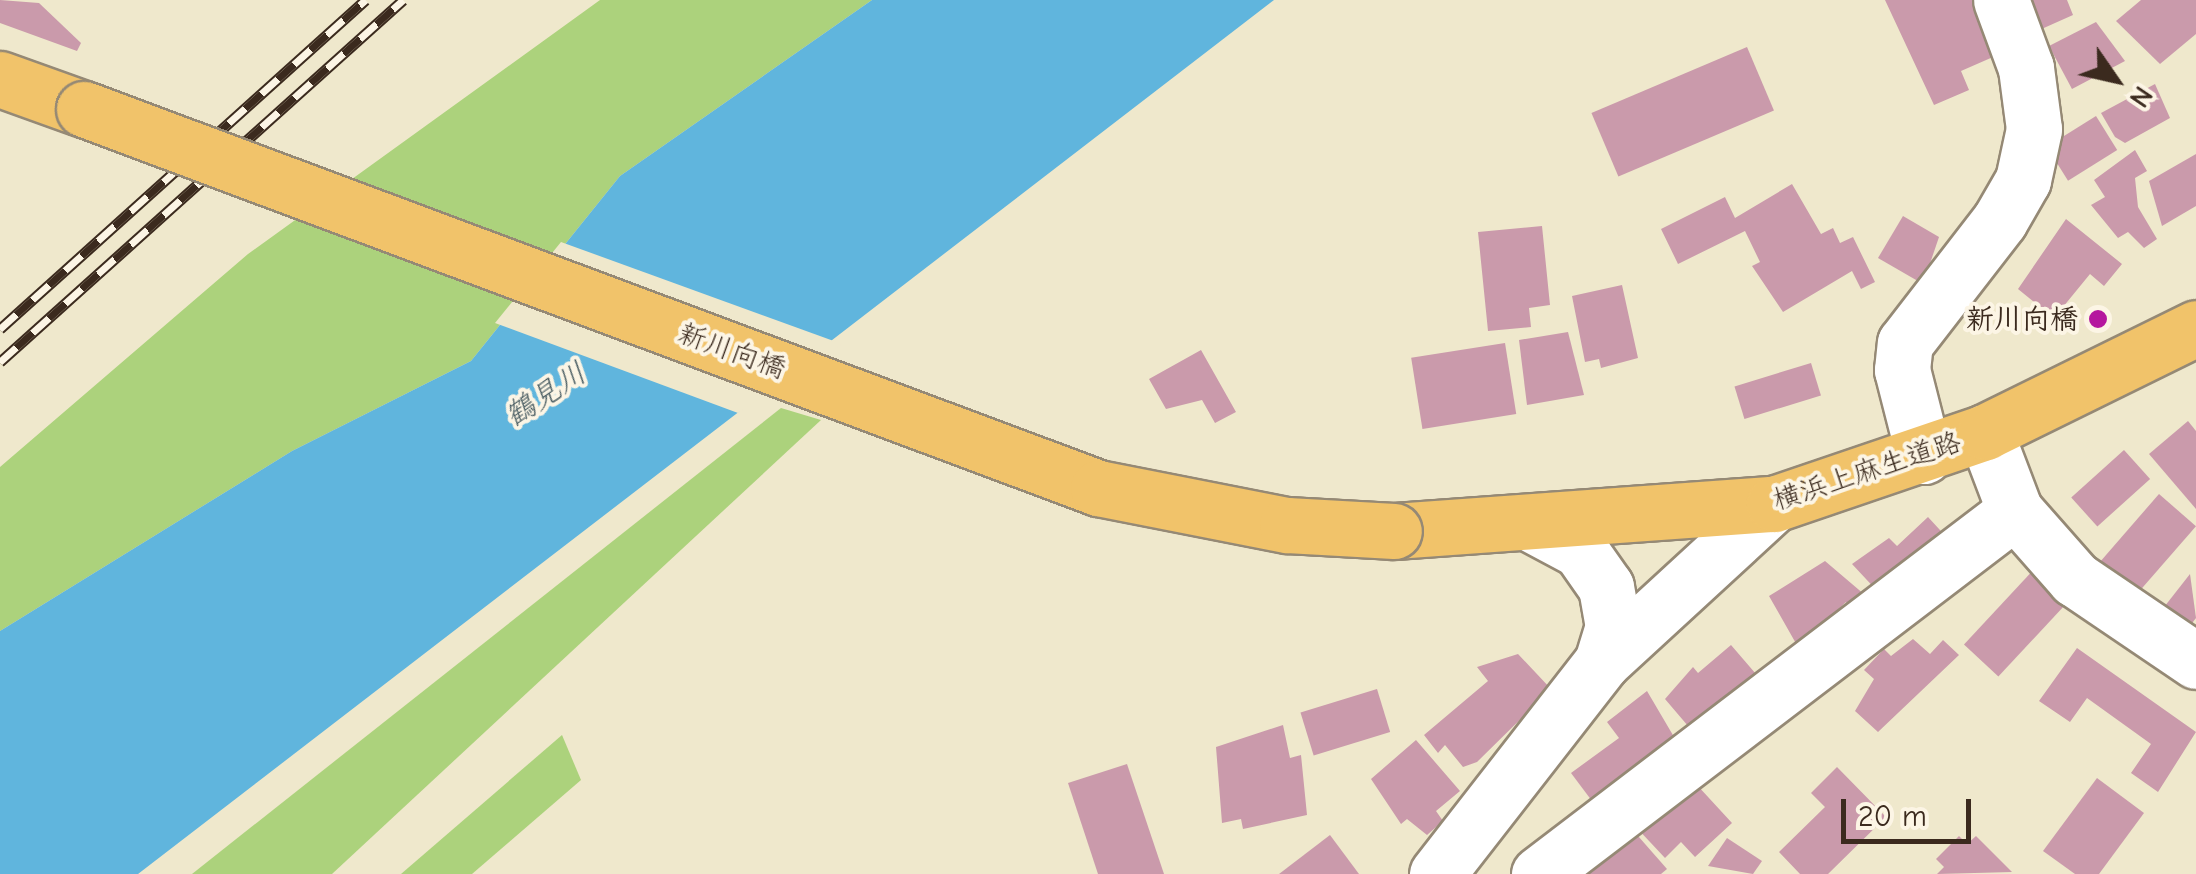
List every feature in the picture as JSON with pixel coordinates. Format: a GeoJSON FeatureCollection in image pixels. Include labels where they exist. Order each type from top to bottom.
{"type":"FeatureCollection","features":[{"type":"Feature","properties":{"kind":"main road","name":"新川向橋"},"geometry":{"type":"LineString","coordinates":[[0,78],[1098,488],[1287,526],[1394,531]]}},
{"type":"Feature","properties":{"kind":"main road","name":"横浜上麻生道路"},"geometry":{"type":"LineString","coordinates":[[1394,531],[1535,526],[1774,504],[1924,456],[1985,432],[2196,328]]}},
{"type":"Feature","properties":{"kind":"street"},"geometry":{"type":"LineString","coordinates":[[1924,456],[1902,370],[1905,343],[2000,220],[2023,180],[2034,129],[2026,68],[2001,0]]}},
{"type":"Feature","properties":{"kind":"street"},"geometry":{"type":"LineString","coordinates":[[1985,432],[2015,511],[2075,580],[2196,661]]}},
{"type":"Feature","properties":{"kind":"street"},"geometry":{"type":"LineString","coordinates":[[1437,874],[1602,662],[1774,504]]}},
{"type":"Feature","properties":{"kind":"street"},"geometry":{"type":"LineString","coordinates":[[1476,823],[1536,874],[2015,511]]}},
{"type":"Feature","properties":{"kind":"street"},"geometry":{"type":"LineString","coordinates":[[1535,526],[1580,550],[1606,587],[1613,626],[1602,662]]}},
{"type":"Feature","properties":{"kind":"green space"},"geometry":{"type":"Polygon","coordinates":[[[600,0],[872,0],[620,176],[471,361],[292,451],[0,631],[0,467],[248,254],[600,0]]]}},
{"type":"Feature","properties":{"kind":"green space"},"geometry":{"type":"Polygon","coordinates":[[[781,408],[821,420],[332,874],[192,874],[781,408]]]}},
{"type":"Feature","properties":{"kind":"green space"},"geometry":{"type":"Polygon","coordinates":[[[562,735],[581,780],[472,874],[401,874],[562,735]]]}},
{"type":"Feature","properties":{"kind":"water","name":"鶴見川"},"geometry":{"type":"Polygon","coordinates":[[[872,0],[1274,0],[138,874],[0,874],[0,631],[292,451],[471,361],[620,176],[872,0]]]}},
{"type":"Feature","properties":{"kind":"pier"},"geometry":{"type":"Polygon","coordinates":[[[561,242],[842,344],[738,413],[495,323],[561,242]]]}},
{"type":"Feature","properties":{"kind":"building"},"geometry":{"type":"Polygon","coordinates":[[[0,0],[39,3],[81,43],[77,51],[0,23],[0,0]]]}},
{"type":"Feature","properties":{"kind":"building"},"geometry":{"type":"Polygon","coordinates":[[[1885,0],[1976,0],[1993,57],[1961,71],[1969,90],[1934,105],[1885,0]]]}},
{"type":"Feature","properties":{"kind":"building"},"geometry":{"type":"Polygon","coordinates":[[[2012,0],[2067,0],[2073,15],[2028,35],[2012,0]]]}},
{"type":"Feature","properties":{"kind":"building"},"geometry":{"type":"Polygon","coordinates":[[[2141,0],[2196,0],[2196,34],[2160,64],[2116,21],[2141,0]]]}},
{"type":"Feature","properties":{"kind":"building"},"geometry":{"type":"Polygon","coordinates":[[[2096,22],[2125,61],[2072,89],[2049,46],[2096,22]]]}},
{"type":"Feature","properties":{"kind":"building"},"geometry":{"type":"Polygon","coordinates":[[[1747,47],[1774,111],[1618,177],[1591,113],[1747,47]]]}},
{"type":"Feature","properties":{"kind":"building"},"geometry":{"type":"Polygon","coordinates":[[[2155,84],[2170,118],[2125,143],[2115,137],[2101,113],[2155,84]]]}},
{"type":"Feature","properties":{"kind":"building"},"geometry":{"type":"Polygon","coordinates":[[[2096,116],[2117,150],[2068,181],[2047,147],[2096,116]]]}},
{"type":"Feature","properties":{"kind":"building"},"geometry":{"type":"Polygon","coordinates":[[[2135,150],[2147,171],[2135,178],[2138,207],[2157,239],[2144,248],[2128,232],[2118,238],[2091,205],[2105,197],[2094,180],[2135,150]]]}},
{"type":"Feature","properties":{"kind":"building"},"geometry":{"type":"Polygon","coordinates":[[[2196,154],[2196,206],[2162,226],[2149,181],[2196,154]]]}},
{"type":"Feature","properties":{"kind":"building"},"geometry":{"type":"Polygon","coordinates":[[[1792,184],[1821,234],[1833,228],[1840,243],[1853,237],[1875,282],[1861,289],[1852,271],[1783,312],[1752,266],[1760,262],[1745,231],[1678,264],[1661,229],[1725,197],[1735,218],[1792,184]]]}},
{"type":"Feature","properties":{"kind":"building"},"geometry":{"type":"Polygon","coordinates":[[[1903,216],[1939,237],[1923,284],[1878,258],[1903,216]]]}},
{"type":"Feature","properties":{"kind":"building"},"geometry":{"type":"Polygon","coordinates":[[[2066,219],[2122,264],[2104,286],[2090,274],[2054,318],[2018,289],[2066,219]]]}},
{"type":"Feature","properties":{"kind":"building"},"geometry":{"type":"Polygon","coordinates":[[[1542,226],[1550,305],[1529,308],[1531,327],[1488,331],[1478,232],[1542,226]]]}},
{"type":"Feature","properties":{"kind":"building"},"geometry":{"type":"Polygon","coordinates":[[[1622,285],[1638,358],[1601,368],[1599,359],[1585,362],[1572,296],[1622,285]]]}},
{"type":"Feature","properties":{"kind":"building"},"geometry":{"type":"Polygon","coordinates":[[[1568,332],[1584,395],[1527,405],[1519,340],[1568,332]]]}},
{"type":"Feature","properties":{"kind":"building"},"geometry":{"type":"Polygon","coordinates":[[[1505,343],[1516,414],[1422,429],[1411,358],[1505,343]]]}},
{"type":"Feature","properties":{"kind":"building"},"geometry":{"type":"Polygon","coordinates":[[[1201,350],[1236,412],[1215,423],[1202,400],[1166,409],[1149,379],[1201,350]]]}},
{"type":"Feature","properties":{"kind":"building"},"geometry":{"type":"Polygon","coordinates":[[[1811,363],[1821,396],[1744,419],[1734,386],[1811,363]]]}},
{"type":"Feature","properties":{"kind":"building"},"geometry":{"type":"Polygon","coordinates":[[[2188,421],[2196,431],[2196,509],[2149,454],[2188,421]]]}},
{"type":"Feature","properties":{"kind":"building"},"geometry":{"type":"Polygon","coordinates":[[[2124,450],[2150,479],[2097,526],[2071,498],[2124,450]]]}},
{"type":"Feature","properties":{"kind":"building"},"geometry":{"type":"Polygon","coordinates":[[[2159,494],[2196,526],[2136,595],[2099,563],[2159,494]]]}},
{"type":"Feature","properties":{"kind":"building"},"geometry":{"type":"Polygon","coordinates":[[[1928,517],[1951,542],[1880,594],[1852,564],[1889,538],[1897,546],[1928,517]]]}},
{"type":"Feature","properties":{"kind":"building"},"geometry":{"type":"Polygon","coordinates":[[[1825,561],[1872,601],[1855,614],[1846,602],[1798,647],[1769,596],[1825,561]]]}},
{"type":"Feature","properties":{"kind":"building"},"geometry":{"type":"Polygon","coordinates":[[[2039,564],[2073,596],[1998,677],[1964,644],[2039,564]]]}},
{"type":"Feature","properties":{"kind":"building"},"geometry":{"type":"Polygon","coordinates":[[[2190,574],[2196,618],[2186,631],[2161,611],[2190,574]]]}},
{"type":"Feature","properties":{"kind":"building"},"geometry":{"type":"Polygon","coordinates":[[[1913,639],[1930,654],[1943,640],[1959,655],[1878,732],[1855,711],[1874,679],[1864,670],[1884,649],[1891,656],[1913,639]]]}},
{"type":"Feature","properties":{"kind":"building"},"geometry":{"type":"Polygon","coordinates":[[[1731,645],[1768,688],[1694,733],[1665,699],[1693,667],[1698,673],[1731,645]]]}},
{"type":"Feature","properties":{"kind":"building"},"geometry":{"type":"Polygon","coordinates":[[[2077,648],[2196,732],[2158,792],[2131,773],[2151,744],[2087,698],[2070,722],[2039,701],[2077,648]]]}},
{"type":"Feature","properties":{"kind":"building"},"geometry":{"type":"Polygon","coordinates":[[[1518,654],[1551,689],[1477,762],[1463,767],[1445,745],[1438,753],[1424,735],[1488,681],[1477,667],[1518,654]]]}},
{"type":"Feature","properties":{"kind":"building"},"geometry":{"type":"Polygon","coordinates":[[[1377,689],[1390,732],[1314,755],[1300,712],[1377,689]]]}},
{"type":"Feature","properties":{"kind":"building"},"geometry":{"type":"Polygon","coordinates":[[[1647,691],[1677,742],[1601,813],[1571,773],[1619,738],[1607,722],[1647,691]]]}},
{"type":"Feature","properties":{"kind":"building"},"geometry":{"type":"Polygon","coordinates":[[[1283,725],[1290,758],[1301,755],[1307,815],[1243,829],[1241,819],[1222,823],[1216,747],[1283,725]]]}},
{"type":"Feature","properties":{"kind":"building"},"geometry":{"type":"Polygon","coordinates":[[[1416,740],[1460,791],[1436,811],[1443,821],[1427,835],[1407,819],[1401,824],[1371,779],[1416,740]]]}},
{"type":"Feature","properties":{"kind":"building"},"geometry":{"type":"Polygon","coordinates":[[[1127,764],[1164,874],[1098,874],[1068,783],[1127,764]]]}},
{"type":"Feature","properties":{"kind":"building"},"geometry":{"type":"Polygon","coordinates":[[[1837,767],[1886,817],[1828,874],[1800,874],[1779,852],[1825,807],[1811,793],[1837,767]]]}},
{"type":"Feature","properties":{"kind":"building"},"geometry":{"type":"Polygon","coordinates":[[[2097,778],[2144,813],[2099,874],[2075,874],[2043,851],[2097,778]]]}},
{"type":"Feature","properties":{"kind":"building"},"geometry":{"type":"Polygon","coordinates":[[[1697,785],[1732,823],[1695,857],[1681,842],[1665,858],[1635,826],[1653,809],[1662,818],[1697,785]]]}},
{"type":"Feature","properties":{"kind":"building"},"geometry":{"type":"Polygon","coordinates":[[[1624,820],[1667,869],[1661,874],[1561,874],[1624,820]]]}},
{"type":"Feature","properties":{"kind":"building"},"geometry":{"type":"Polygon","coordinates":[[[1330,835],[1359,874],[1279,874],[1330,835]]]}},
{"type":"Feature","properties":{"kind":"building"},"geometry":{"type":"Polygon","coordinates":[[[1959,836],[1967,844],[1976,836],[2012,872],[1937,874],[1944,867],[1936,859],[1959,836]]]}},
{"type":"Feature","properties":{"kind":"building"},"geometry":{"type":"Polygon","coordinates":[[[1727,838],[1762,861],[1753,874],[1708,866],[1727,838]]]}},
{"type":"Feature","properties":{"kind":"railway"},"geometry":{"type":"LineString","coordinates":[[0,329],[366,0]]}},
{"type":"Feature","properties":{"kind":"railway"},"geometry":{"type":"LineString","coordinates":[[0,362],[403,0]]}},
{"type":"Feature","properties":{"kind":"place","name":"新川向橋"},"geometry":{"type":"Point","coordinates":[2098,319]}}]}
